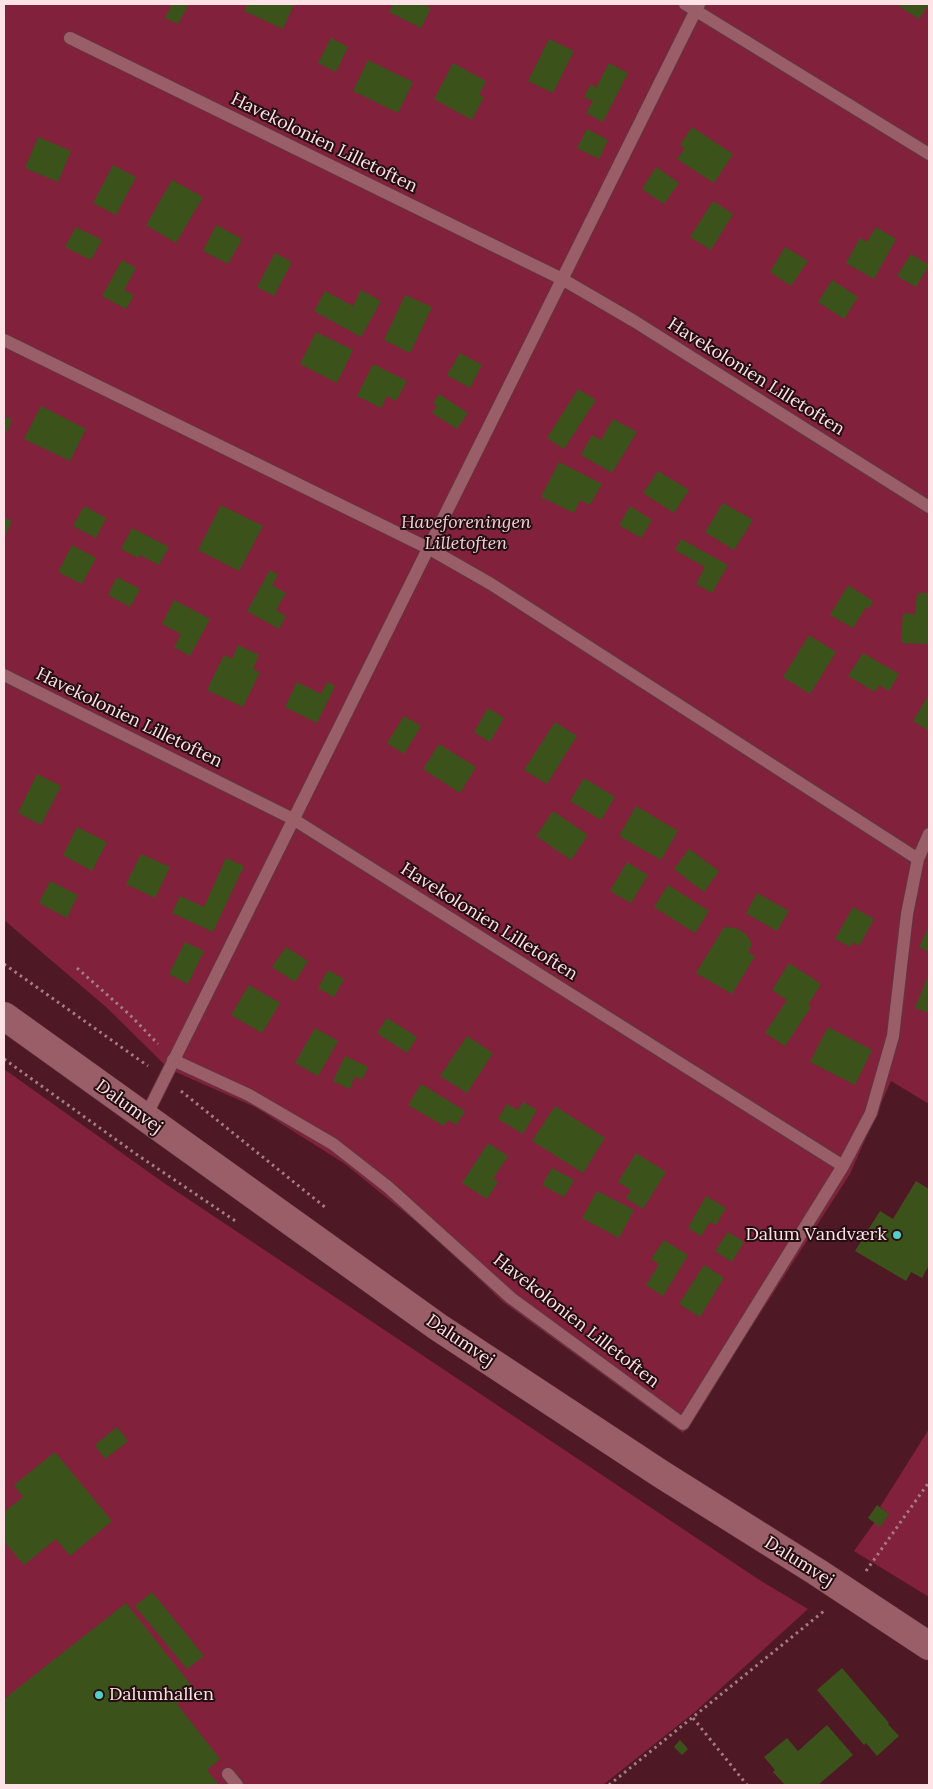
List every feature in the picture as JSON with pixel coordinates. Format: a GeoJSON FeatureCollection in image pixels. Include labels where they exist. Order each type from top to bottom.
{"type":"FeatureCollection","features":[{"type":"Feature","properties":{"kind":"street","name":"Dalumvej"},"geometry":{"type":"LineString","coordinates":[[4,1016],[438,1327],[660,1474],[929,1646]]}},
{"type":"Feature","properties":{"kind":"lane"},"geometry":{"type":"LineString","coordinates":[[144,1118],[562,279],[694,6],[929,154]]}},
{"type":"Feature","properties":{"kind":"lane","name":"Havekolonien Lilletoften"},"geometry":{"type":"LineString","coordinates":[[70,38],[562,279],[634,321],[929,507]]}},
{"type":"Feature","properties":{"kind":"lane"},"geometry":{"type":"LineString","coordinates":[[4,340],[428,548],[491,584],[918,859]]}},
{"type":"Feature","properties":{"kind":"lane","name":"Havekolonien Lilletoften"},"geometry":{"type":"LineString","coordinates":[[4,675],[293,819],[844,1166]]}},
{"type":"Feature","properties":{"kind":"lane","name":"Havekolonien Lilletoften"},"geometry":{"type":"LineString","coordinates":[[173,1060],[249,1095],[333,1144],[388,1188],[511,1298],[683,1424],[844,1166],[872,1112],[893,1036],[908,914],[918,859],[929,834]]}},
{"type":"Feature","properties":{"kind":"lane"},"geometry":{"type":"LineString","coordinates":[[228,1774],[237,1785]]}},
{"type":"Feature","properties":{"kind":"path"},"geometry":{"type":"LineString","coordinates":[[4,964],[164,1078],[332,1212]]}},
{"type":"Feature","properties":{"kind":"path"},"geometry":{"type":"LineString","coordinates":[[77,968],[130,1014],[173,1060]]}},
{"type":"Feature","properties":{"kind":"path"},"geometry":{"type":"LineString","coordinates":[[609,1785],[694,1718],[812,1620],[849,1594],[929,1482]]}},
{"type":"Feature","properties":{"kind":"path"},"geometry":{"type":"LineString","coordinates":[[694,1718],[747,1785]]}},
{"type":"Feature","properties":{"kind":"green space","name":"Haveforeningen Lilletoften"},"geometry":{"type":"Polygon","coordinates":[[[4,4],[929,4],[929,1104],[891,1081],[850,1174],[683,1433],[503,1302],[435,1237],[345,1164],[255,1107],[169,1069],[106,1007],[4,920],[4,4]]]}},
{"type":"Feature","properties":{"kind":"green space"},"geometry":{"type":"Polygon","coordinates":[[[4,1069],[164,1183],[761,1581],[808,1609],[696,1711],[603,1785],[4,1785],[4,1069]]]}},
{"type":"Feature","properties":{"kind":"green space"},"geometry":{"type":"Polygon","coordinates":[[[929,1429],[929,1597],[854,1551],[874,1523],[889,1514],[880,1507],[929,1429]]]}},
{"type":"Feature","properties":{"kind":"building"},"geometry":{"type":"Polygon","coordinates":[[[172,4],[189,4],[178,24],[165,18],[172,4]]]}},
{"type":"Feature","properties":{"kind":"building"},"geometry":{"type":"Polygon","coordinates":[[[248,4],[294,4],[283,29],[244,11],[248,4]]]}},
{"type":"Feature","properties":{"kind":"building"},"geometry":{"type":"Polygon","coordinates":[[[393,4],[422,4],[431,8],[421,28],[389,12],[393,4]]]}},
{"type":"Feature","properties":{"kind":"building"},"geometry":{"type":"Polygon","coordinates":[[[896,4],[929,4],[919,19],[896,4]]]}},
{"type":"Feature","properties":{"kind":"building"},"geometry":{"type":"Polygon","coordinates":[[[331,38],[348,47],[336,72],[318,63],[331,38]]]}},
{"type":"Feature","properties":{"kind":"building"},"geometry":{"type":"Polygon","coordinates":[[[549,39],[574,51],[553,93],[528,81],[549,39]]]}},
{"type":"Feature","properties":{"kind":"building"},"geometry":{"type":"Polygon","coordinates":[[[368,60],[413,82],[398,113],[353,91],[368,60]]]}},
{"type":"Feature","properties":{"kind":"building"},"geometry":{"type":"Polygon","coordinates":[[[453,63],[486,81],[479,95],[484,97],[472,120],[434,99],[453,63]]]}},
{"type":"Feature","properties":{"kind":"building"},"geometry":{"type":"Polygon","coordinates":[[[609,63],[628,73],[603,122],[586,113],[593,101],[584,97],[591,84],[596,88],[609,63]]]}},
{"type":"Feature","properties":{"kind":"building"},"geometry":{"type":"Polygon","coordinates":[[[692,127],[733,154],[714,183],[677,159],[685,148],[680,145],[692,127]]]}},
{"type":"Feature","properties":{"kind":"building"},"geometry":{"type":"Polygon","coordinates":[[[587,129],[608,140],[599,159],[577,148],[587,129]]]}},
{"type":"Feature","properties":{"kind":"building"},"geometry":{"type":"Polygon","coordinates":[[[38,137],[71,151],[58,182],[25,168],[38,137]]]}},
{"type":"Feature","properties":{"kind":"building"},"geometry":{"type":"Polygon","coordinates":[[[113,165],[136,177],[116,215],[93,203],[113,165]]]}},
{"type":"Feature","properties":{"kind":"building"},"geometry":{"type":"Polygon","coordinates":[[[656,167],[679,183],[664,204],[642,189],[656,167]]]}},
{"type":"Feature","properties":{"kind":"building"},"geometry":{"type":"Polygon","coordinates":[[[172,180],[203,197],[176,243],[146,225],[172,180]]]}},
{"type":"Feature","properties":{"kind":"building"},"geometry":{"type":"Polygon","coordinates":[[[713,201],[733,214],[711,250],[690,237],[713,201]]]}},
{"type":"Feature","properties":{"kind":"building"},"geometry":{"type":"Polygon","coordinates":[[[216,225],[242,239],[228,264],[203,251],[216,225]]]}},
{"type":"Feature","properties":{"kind":"building"},"geometry":{"type":"Polygon","coordinates":[[[76,227],[102,240],[91,260],[65,247],[76,227]]]}},
{"type":"Feature","properties":{"kind":"building"},"geometry":{"type":"Polygon","coordinates":[[[876,227],[896,239],[874,279],[846,263],[860,238],[867,242],[876,227]]]}},
{"type":"Feature","properties":{"kind":"building"},"geometry":{"type":"Polygon","coordinates":[[[785,247],[808,261],[791,286],[770,272],[785,247]]]}},
{"type":"Feature","properties":{"kind":"building"},"geometry":{"type":"Polygon","coordinates":[[[275,253],[292,262],[274,296],[257,287],[275,253]]]}},
{"type":"Feature","properties":{"kind":"building"},"geometry":{"type":"Polygon","coordinates":[[[911,254],[929,265],[916,287],[897,276],[911,254]]]}},
{"type":"Feature","properties":{"kind":"building"},"geometry":{"type":"Polygon","coordinates":[[[122,260],[136,268],[124,290],[134,295],[126,309],[102,296],[122,260]]]}},
{"type":"Feature","properties":{"kind":"building"},"geometry":{"type":"Polygon","coordinates":[[[832,280],[858,297],[844,319],[818,302],[832,280]]]}},
{"type":"Feature","properties":{"kind":"building"},"geometry":{"type":"Polygon","coordinates":[[[361,290],[381,301],[361,337],[314,311],[325,291],[353,306],[361,290]]]}},
{"type":"Feature","properties":{"kind":"building"},"geometry":{"type":"Polygon","coordinates":[[[405,295],[432,307],[410,353],[384,340],[405,295]]]}},
{"type":"Feature","properties":{"kind":"building"},"geometry":{"type":"Polygon","coordinates":[[[316,332],[353,350],[337,383],[300,364],[316,332]]]}},
{"type":"Feature","properties":{"kind":"building"},"geometry":{"type":"Polygon","coordinates":[[[460,353],[482,365],[470,388],[447,375],[460,353]]]}},
{"type":"Feature","properties":{"kind":"building"},"geometry":{"type":"Polygon","coordinates":[[[373,364],[407,381],[396,401],[387,396],[381,408],[357,396],[373,364]]]}},
{"type":"Feature","properties":{"kind":"building"},"geometry":{"type":"Polygon","coordinates":[[[578,389],[596,400],[564,449],[547,438],[578,389]]]}},
{"type":"Feature","properties":{"kind":"building"},"geometry":{"type":"Polygon","coordinates":[[[439,394],[468,413],[457,429],[432,413],[437,406],[433,403],[439,394]]]}},
{"type":"Feature","properties":{"kind":"building"},"geometry":{"type":"Polygon","coordinates":[[[41,406],[86,429],[70,461],[24,439],[41,406]]]}},
{"type":"Feature","properties":{"kind":"building"},"geometry":{"type":"Polygon","coordinates":[[[4,416],[12,420],[4,438],[4,416]]]}},
{"type":"Feature","properties":{"kind":"building"},"geometry":{"type":"Polygon","coordinates":[[[613,419],[637,432],[612,473],[581,455],[592,435],[601,440],[613,419]]]}},
{"type":"Feature","properties":{"kind":"building"},"geometry":{"type":"Polygon","coordinates":[[[559,462],[602,484],[590,505],[580,500],[574,513],[541,497],[559,462]]]}},
{"type":"Feature","properties":{"kind":"building"},"geometry":{"type":"Polygon","coordinates":[[[658,471],[689,490],[674,513],[643,493],[658,471]]]}},
{"type":"Feature","properties":{"kind":"building"},"geometry":{"type":"Polygon","coordinates":[[[723,503],[753,520],[734,550],[705,532],[723,503]]]}},
{"type":"Feature","properties":{"kind":"building"},"geometry":{"type":"Polygon","coordinates":[[[221,505],[263,526],[239,571],[198,550],[221,505]]]}},
{"type":"Feature","properties":{"kind":"building"},"geometry":{"type":"Polygon","coordinates":[[[84,506],[106,518],[96,538],[73,526],[84,506]]]}},
{"type":"Feature","properties":{"kind":"building"},"geometry":{"type":"Polygon","coordinates":[[[630,506],[652,520],[641,538],[619,525],[630,506]]]}},
{"type":"Feature","properties":{"kind":"building"},"geometry":{"type":"Polygon","coordinates":[[[4,517],[12,521],[4,538],[4,517]]]}},
{"type":"Feature","properties":{"kind":"building"},"geometry":{"type":"Polygon","coordinates":[[[132,528],[169,547],[159,565],[140,555],[138,558],[121,549],[132,528]]]}},
{"type":"Feature","properties":{"kind":"building"},"geometry":{"type":"Polygon","coordinates":[[[681,539],[728,565],[712,593],[696,584],[705,567],[675,550],[681,539]]]}},
{"type":"Feature","properties":{"kind":"building"},"geometry":{"type":"Polygon","coordinates":[[[72,545],[96,558],[82,584],[58,572],[72,545]]]}},
{"type":"Feature","properties":{"kind":"building"},"geometry":{"type":"Polygon","coordinates":[[[270,570],[278,575],[272,585],[286,593],[276,610],[286,616],[279,629],[247,611],[270,570]]]}},
{"type":"Feature","properties":{"kind":"building"},"geometry":{"type":"Polygon","coordinates":[[[117,577],[140,589],[130,607],[108,595],[117,577]]]}},
{"type":"Feature","properties":{"kind":"building"},"geometry":{"type":"Polygon","coordinates":[[[848,585],[873,601],[869,609],[866,607],[853,628],[830,615],[848,585]]]}},
{"type":"Feature","properties":{"kind":"building"},"geometry":{"type":"Polygon","coordinates":[[[917,593],[929,593],[929,644],[901,643],[903,613],[915,614],[917,593]]]}},
{"type":"Feature","properties":{"kind":"building"},"geometry":{"type":"Polygon","coordinates":[[[174,600],[210,619],[190,656],[174,647],[181,634],[162,624],[174,600]]]}},
{"type":"Feature","properties":{"kind":"building"},"geometry":{"type":"Polygon","coordinates":[[[809,635],[836,652],[810,694],[783,677],[809,635]]]}},
{"type":"Feature","properties":{"kind":"building"},"geometry":{"type":"Polygon","coordinates":[[[238,645],[259,655],[253,669],[260,672],[243,707],[207,690],[224,655],[232,659],[238,645]]]}},
{"type":"Feature","properties":{"kind":"building"},"geometry":{"type":"Polygon","coordinates":[[[863,653],[899,674],[889,691],[879,685],[875,692],[848,676],[863,653]]]}},
{"type":"Feature","properties":{"kind":"building"},"geometry":{"type":"Polygon","coordinates":[[[297,682],[321,694],[327,682],[335,686],[317,723],[285,707],[297,682]]]}},
{"type":"Feature","properties":{"kind":"building"},"geometry":{"type":"Polygon","coordinates":[[[929,694],[929,731],[913,721],[929,694]]]}},
{"type":"Feature","properties":{"kind":"building"},"geometry":{"type":"Polygon","coordinates":[[[488,708],[504,718],[490,742],[474,732],[488,708]]]}},
{"type":"Feature","properties":{"kind":"building"},"geometry":{"type":"Polygon","coordinates":[[[404,716],[421,726],[404,754],[387,743],[404,716]]]}},
{"type":"Feature","properties":{"kind":"building"},"geometry":{"type":"Polygon","coordinates":[[[555,722],[577,736],[547,784],[524,770],[555,722]]]}},
{"type":"Feature","properties":{"kind":"building"},"geometry":{"type":"Polygon","coordinates":[[[439,744],[476,767],[460,793],[423,769],[439,744]]]}},
{"type":"Feature","properties":{"kind":"building"},"geometry":{"type":"Polygon","coordinates":[[[37,774],[61,786],[41,825],[18,813],[37,774]]]}},
{"type":"Feature","properties":{"kind":"building"},"geometry":{"type":"Polygon","coordinates":[[[584,778],[615,797],[601,820],[570,801],[584,778]]]}},
{"type":"Feature","properties":{"kind":"building"},"geometry":{"type":"Polygon","coordinates":[[[636,806],[678,831],[661,860],[619,836],[636,806]]]}},
{"type":"Feature","properties":{"kind":"building"},"geometry":{"type":"Polygon","coordinates":[[[553,811],[588,835],[571,860],[536,836],[553,811]]]}},
{"type":"Feature","properties":{"kind":"building"},"geometry":{"type":"Polygon","coordinates":[[[77,827],[107,842],[92,871],[63,855],[77,827]]]}},
{"type":"Feature","properties":{"kind":"building"},"geometry":{"type":"Polygon","coordinates":[[[689,849],[719,871],[704,892],[674,869],[689,849]]]}},
{"type":"Feature","properties":{"kind":"building"},"geometry":{"type":"Polygon","coordinates":[[[141,854],[170,867],[155,898],[126,884],[141,854]]]}},
{"type":"Feature","properties":{"kind":"building"},"geometry":{"type":"Polygon","coordinates":[[[226,858],[244,866],[213,932],[172,913],[180,896],[204,907],[226,858]]]}},
{"type":"Feature","properties":{"kind":"building"},"geometry":{"type":"Polygon","coordinates":[[[627,862],[648,875],[631,903],[610,891],[627,862]]]}},
{"type":"Feature","properties":{"kind":"building"},"geometry":{"type":"Polygon","coordinates":[[[50,881],[78,895],[67,918],[39,903],[50,881]]]}},
{"type":"Feature","properties":{"kind":"building"},"geometry":{"type":"Polygon","coordinates":[[[668,885],[709,911],[695,933],[654,907],[668,885]]]}},
{"type":"Feature","properties":{"kind":"building"},"geometry":{"type":"Polygon","coordinates":[[[757,893],[789,911],[777,931],[746,913],[757,893]]]}},
{"type":"Feature","properties":{"kind":"building"},"geometry":{"type":"Polygon","coordinates":[[[853,907],[874,919],[859,946],[853,942],[850,947],[835,939],[853,907]]]}},
{"type":"Feature","properties":{"kind":"building"},"geometry":{"type":"Polygon","coordinates":[[[929,926],[929,952],[919,947],[929,926]]]}},
{"type":"Feature","properties":{"kind":"building"},"geometry":{"type":"Polygon","coordinates":[[[724,927],[736,928],[746,934],[752,944],[748,952],[755,956],[732,994],[696,973],[724,927]]]}},
{"type":"Feature","properties":{"kind":"building"},"geometry":{"type":"Polygon","coordinates":[[[185,942],[204,951],[188,984],[169,974],[185,942]]]}},
{"type":"Feature","properties":{"kind":"building"},"geometry":{"type":"Polygon","coordinates":[[[286,947],[308,961],[295,982],[272,967],[286,947]]]}},
{"type":"Feature","properties":{"kind":"building"},"geometry":{"type":"Polygon","coordinates":[[[789,963],[821,984],[808,1005],[811,1007],[785,1046],[765,1033],[787,1000],[772,990],[789,963]]]}},
{"type":"Feature","properties":{"kind":"building"},"geometry":{"type":"Polygon","coordinates":[[[328,970],[344,979],[334,997],[318,988],[328,970]]]}},
{"type":"Feature","properties":{"kind":"building"},"geometry":{"type":"Polygon","coordinates":[[[929,973],[929,1013],[915,1008],[929,973]]]}},
{"type":"Feature","properties":{"kind":"building"},"geometry":{"type":"Polygon","coordinates":[[[249,985],[280,1003],[262,1033],[231,1015],[249,985]]]}},
{"type":"Feature","properties":{"kind":"building"},"geometry":{"type":"Polygon","coordinates":[[[387,1018],[417,1037],[407,1053],[377,1033],[387,1018]]]}},
{"type":"Feature","properties":{"kind":"building"},"geometry":{"type":"Polygon","coordinates":[[[828,1027],[872,1050],[855,1085],[810,1062],[828,1027]]]}},
{"type":"Feature","properties":{"kind":"building"},"geometry":{"type":"Polygon","coordinates":[[[315,1028],[338,1041],[318,1076],[295,1063],[315,1028]]]}},
{"type":"Feature","properties":{"kind":"building"},"geometry":{"type":"Polygon","coordinates":[[[467,1036],[493,1053],[467,1093],[440,1076],[467,1036]]]}},
{"type":"Feature","properties":{"kind":"building"},"geometry":{"type":"Polygon","coordinates":[[[345,1056],[368,1067],[362,1080],[355,1076],[350,1089],[333,1081],[345,1056]]]}},
{"type":"Feature","properties":{"kind":"building"},"geometry":{"type":"Polygon","coordinates":[[[421,1084],[465,1111],[456,1125],[448,1120],[444,1126],[408,1105],[421,1084]]]}},
{"type":"Feature","properties":{"kind":"building"},"geometry":{"type":"Polygon","coordinates":[[[523,1102],[537,1110],[523,1134],[498,1119],[507,1104],[518,1110],[523,1102]]]}},
{"type":"Feature","properties":{"kind":"building"},"geometry":{"type":"Polygon","coordinates":[[[555,1106],[605,1138],[583,1173],[532,1141],[555,1106]]]}},
{"type":"Feature","properties":{"kind":"building"},"geometry":{"type":"Polygon","coordinates":[[[488,1143],[508,1156],[493,1179],[498,1182],[487,1199],[462,1183],[488,1143]]]}},
{"type":"Feature","properties":{"kind":"building"},"geometry":{"type":"Polygon","coordinates":[[[636,1153],[666,1172],[643,1209],[626,1198],[631,1190],[618,1182],[636,1153]]]}},
{"type":"Feature","properties":{"kind":"building"},"geometry":{"type":"Polygon","coordinates":[[[552,1168],[574,1180],[564,1197],[542,1185],[552,1168]]]}},
{"type":"Feature","properties":{"kind":"building","name":"Dalum Vandværk"},"geometry":{"type":"Polygon","coordinates":[[[916,1181],[929,1189],[929,1265],[922,1278],[911,1272],[906,1281],[855,1251],[880,1211],[893,1219],[916,1181]]]}},
{"type":"Feature","properties":{"kind":"building"},"geometry":{"type":"Polygon","coordinates":[[[597,1191],[634,1210],[619,1238],[582,1218],[597,1191]]]}},
{"type":"Feature","properties":{"kind":"building"},"geometry":{"type":"Polygon","coordinates":[[[706,1196],[726,1208],[716,1225],[710,1222],[701,1236],[688,1228],[706,1196]]]}},
{"type":"Feature","properties":{"kind":"building"},"geometry":{"type":"Polygon","coordinates":[[[728,1232],[744,1242],[732,1262],[715,1251],[728,1232]]]}},
{"type":"Feature","properties":{"kind":"building"},"geometry":{"type":"Polygon","coordinates":[[[664,1240],[688,1255],[663,1296],[646,1285],[659,1264],[651,1259],[664,1240]]]}},
{"type":"Feature","properties":{"kind":"building"},"geometry":{"type":"Polygon","coordinates":[[[704,1265],[724,1278],[700,1317],[679,1304],[704,1265]]]}},
{"type":"Feature","properties":{"kind":"building"},"geometry":{"type":"Polygon","coordinates":[[[117,1427],[128,1441],[105,1459],[95,1445],[117,1427]]]}},
{"type":"Feature","properties":{"kind":"building"},"geometry":{"type":"Polygon","coordinates":[[[55,1452],[112,1521],[70,1556],[56,1539],[24,1565],[4,1541],[4,1512],[23,1497],[14,1485],[55,1452]]]}},
{"type":"Feature","properties":{"kind":"building"},"geometry":{"type":"Polygon","coordinates":[[[877,1505],[889,1514],[880,1527],[868,1518],[877,1505]]]}},
{"type":"Feature","properties":{"kind":"building"},"geometry":{"type":"Polygon","coordinates":[[[152,1592],[204,1656],[187,1669],[135,1606],[152,1592]]]}},
{"type":"Feature","properties":{"kind":"building","name":"Dalumhallen"},"geometry":{"type":"Polygon","coordinates":[[[126,1603],[195,1690],[177,1704],[220,1759],[207,1770],[219,1785],[4,1785],[4,1699],[126,1603]]]}},
{"type":"Feature","properties":{"kind":"building"},"geometry":{"type":"Polygon","coordinates":[[[842,1668],[899,1736],[877,1756],[866,1743],[864,1745],[817,1690],[842,1668]]]}},
{"type":"Feature","properties":{"kind":"building"},"geometry":{"type":"Polygon","coordinates":[[[827,1725],[853,1755],[818,1785],[785,1785],[773,1772],[775,1770],[764,1757],[787,1738],[798,1751],[827,1725]]]}},
{"type":"Feature","properties":{"kind":"building"},"geometry":{"type":"Polygon","coordinates":[[[680,1740],[688,1749],[682,1755],[674,1747],[680,1740]]]}},
{"type":"Feature","properties":{"kind":"place","name":"Dalum Vandværk"},"geometry":{"type":"Point","coordinates":[897,1235]}},
{"type":"Feature","properties":{"kind":"place","name":"Dalumhallen"},"geometry":{"type":"Point","coordinates":[99,1695]}}]}
